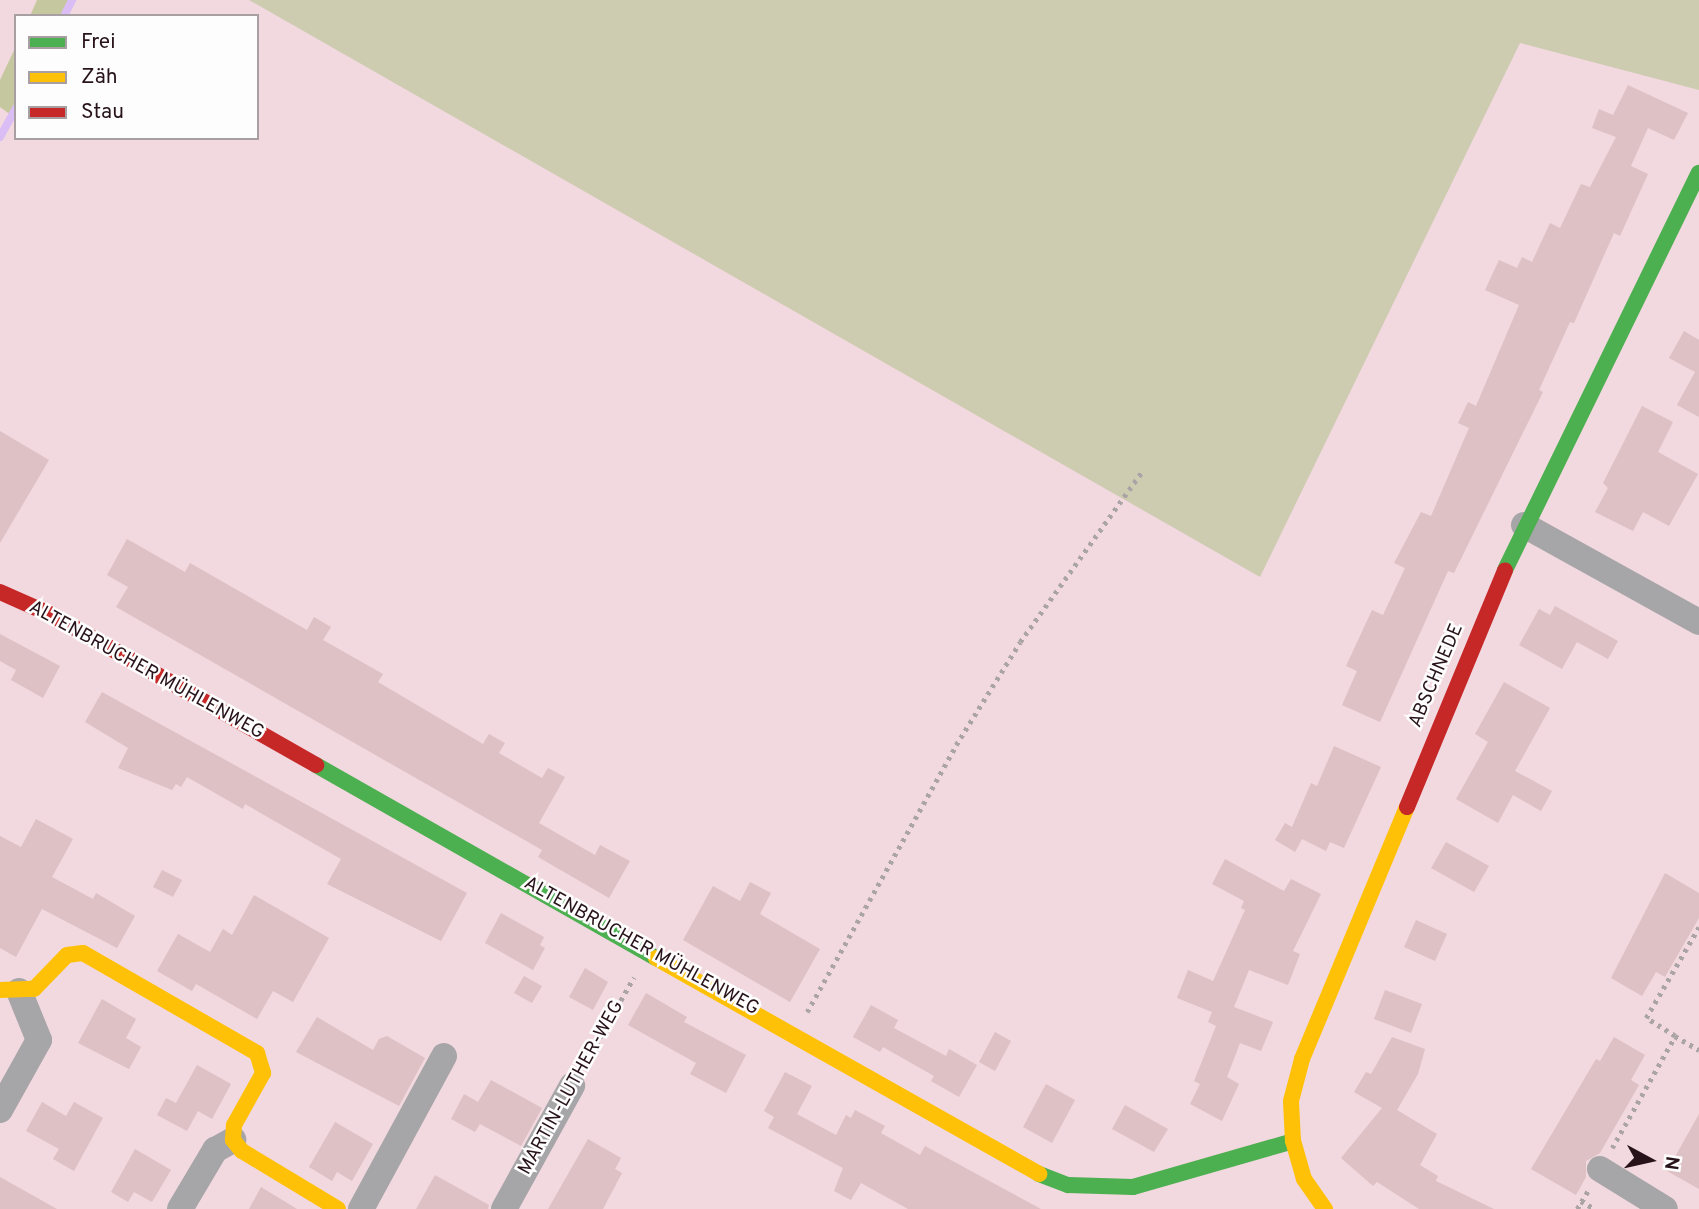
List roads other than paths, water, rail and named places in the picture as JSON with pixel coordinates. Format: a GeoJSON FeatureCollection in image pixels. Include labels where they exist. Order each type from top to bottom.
{"type":"FeatureCollection","features":[{"type":"Feature","properties":{"kind":"street","name":"ABSCHNEDE"},"geometry":{"type":"LineString","coordinates":[[1325,1209],[1304,1179],[1293,1141],[1291,1101],[1303,1059],[1524,525],[1699,173]]}},
{"type":"Feature","properties":{"kind":"street"},"geometry":{"type":"LineString","coordinates":[[1524,525],[1699,622]]}},
{"type":"Feature","properties":{"kind":"street","name":"ALTENBRUCHER MÜHLENWEG"},"geometry":{"type":"LineString","coordinates":[[3,602],[52,615],[1032,1171],[1068,1185],[1133,1187],[1293,1141]]}},
{"type":"Feature","properties":{"kind":"street"},"geometry":{"type":"LineString","coordinates":[[0,1110],[39,1040],[9,990],[34,989],[67,955],[83,954],[257,1053],[263,1073],[234,1125],[233,1140],[242,1152],[338,1209]]}},
{"type":"Feature","properties":{"kind":"street"},"geometry":{"type":"LineString","coordinates":[[361,1209],[444,1056]]}},
{"type":"Feature","properties":{"kind":"street","name":"MARTIN-LUTHER-WEG"},"geometry":{"type":"LineString","coordinates":[[504,1209],[572,1086]]}},
{"type":"Feature","properties":{"kind":"street"},"geometry":{"type":"LineString","coordinates":[[180,1209],[215,1150],[233,1140]]}},
{"type":"Feature","properties":{"kind":"street"},"geometry":{"type":"LineString","coordinates":[[1600,1169],[1665,1209]]}},
{"type":"Feature","properties":{"kind":"waterway"},"geometry":{"type":"LineString","coordinates":[[65,14],[72,0]]}},
{"type":"Feature","properties":{"kind":"waterway"},"geometry":{"type":"LineString","coordinates":[[0,137],[14,112]]}}]}
